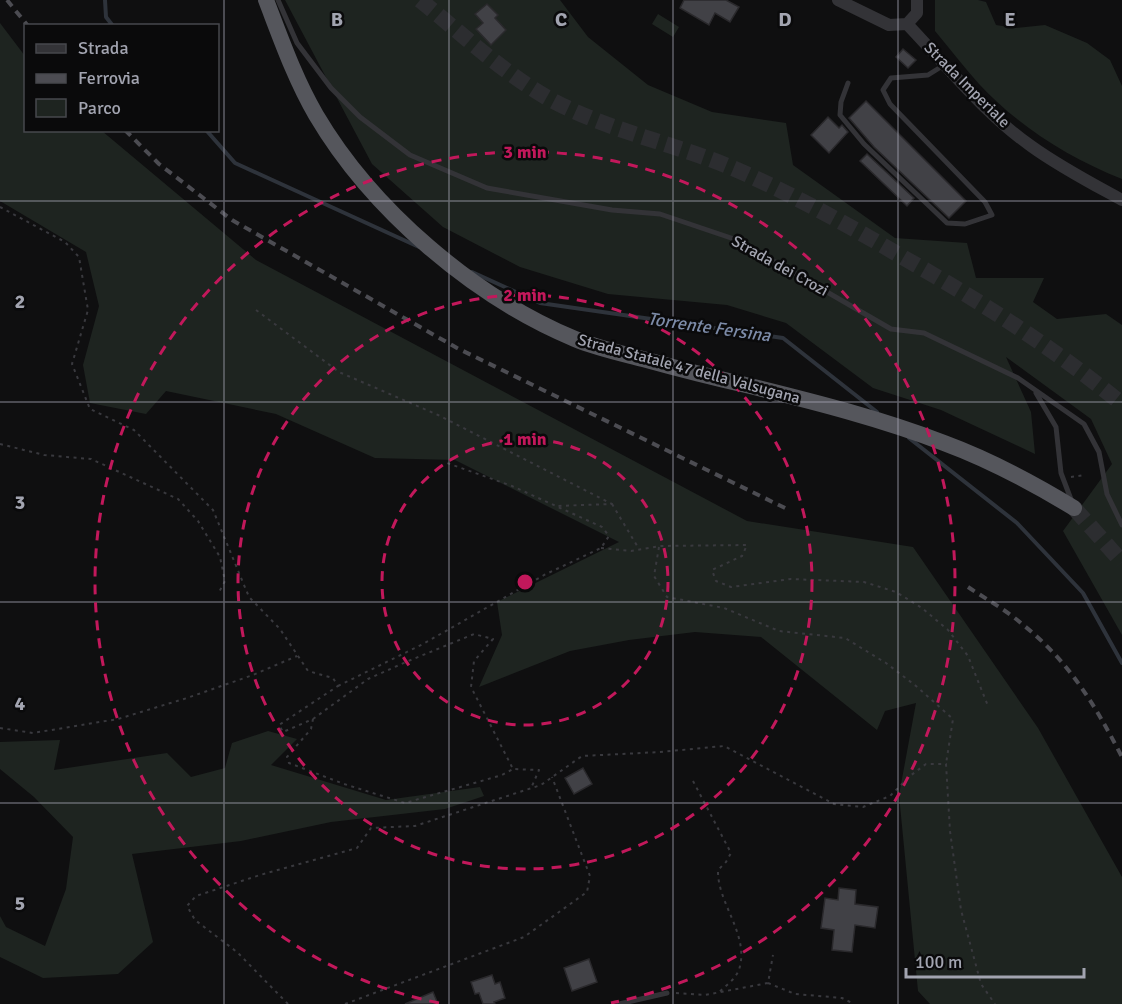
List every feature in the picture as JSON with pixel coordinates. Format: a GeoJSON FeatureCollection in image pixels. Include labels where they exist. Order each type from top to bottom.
{"type":"FeatureCollection","features":[{"type":"Feature","properties":{"kind":"highway","name":"Strada Statale 47 della Valsugana"},"geometry":{"type":"LineString","coordinates":[[266,0],[286,52],[315,113],[338,150],[393,214],[431,249],[475,284],[576,339],[615,352],[904,429],[945,443],[1009,471],[1074,508]]}},
{"type":"Feature","properties":{"kind":"street"},"geometry":{"type":"LineString","coordinates":[[838,0],[889,25],[907,24],[917,13],[917,0]]}},
{"type":"Feature","properties":{"kind":"street","name":"Strada Imperiale"},"geometry":{"type":"LineString","coordinates":[[907,24],[991,113],[1031,146],[1122,200]]}},
{"type":"Feature","properties":{"kind":"lane","name":"Strada dei Crozi"},"geometry":{"type":"LineString","coordinates":[[278,0],[297,43],[331,88],[360,117],[410,155],[487,188],[612,210],[660,214],[737,240],[891,329],[924,333],[1018,378],[1084,424],[1099,452],[1107,494],[1122,525]]}},
{"type":"Feature","properties":{"kind":"lane"},"geometry":{"type":"LineString","coordinates":[[848,83],[841,102],[840,116],[864,144],[947,223],[964,224],[992,215],[985,202],[890,104],[883,90],[891,78],[928,75],[945,65]]}},
{"type":"Feature","properties":{"kind":"lane"},"geometry":{"type":"LineString","coordinates":[[1033,389],[1056,427],[1062,477],[1074,508]]}},
{"type":"Feature","properties":{"kind":"lane"},"geometry":{"type":"LineString","coordinates":[[618,1004],[667,993]]}},
{"type":"Feature","properties":{"kind":"path"},"geometry":{"type":"LineString","coordinates":[[0,207],[64,242],[79,257],[88,310],[72,364],[90,409],[135,430],[213,510],[249,597],[280,629],[308,671],[333,678],[338,686]]}},
{"type":"Feature","properties":{"kind":"path"},"geometry":{"type":"LineString","coordinates":[[255,310],[339,372],[438,415],[612,504],[639,549]]}},
{"type":"Feature","properties":{"kind":"path"},"geometry":{"type":"LineString","coordinates":[[0,444],[44,455],[92,459],[178,499],[198,521],[220,557],[225,581],[218,594]]}},
{"type":"Feature","properties":{"kind":"path"},"geometry":{"type":"LineString","coordinates":[[447,463],[512,486],[602,527],[609,536],[601,548]]}},
{"type":"Feature","properties":{"kind":"path"},"geometry":{"type":"LineString","coordinates":[[1062,477],[1085,475]]}},
{"type":"Feature","properties":{"kind":"path"},"geometry":{"type":"LineString","coordinates":[[553,506],[612,504]]}},
{"type":"Feature","properties":{"kind":"path"},"geometry":{"type":"LineString","coordinates":[[513,769],[471,687],[474,661],[493,639],[474,634],[368,679],[313,718],[283,732],[279,725],[338,686],[423,644],[544,575],[601,548],[639,549],[660,546],[747,545],[742,556],[712,570],[716,581],[731,587],[801,579],[864,582],[896,592],[922,608],[948,630],[968,656],[988,706]]}},
{"type":"Feature","properties":{"kind":"path"},"geometry":{"type":"LineString","coordinates":[[660,546],[654,576],[667,597],[724,608],[779,632],[845,639],[886,663],[916,686],[953,720],[946,764],[950,831],[961,910],[981,984],[995,1004]]}},
{"type":"Feature","properties":{"kind":"path"},"geometry":{"type":"LineString","coordinates":[[0,728],[33,733],[118,719],[253,675],[298,656]]}},
{"type":"Feature","properties":{"kind":"path"},"geometry":{"type":"LineString","coordinates":[[313,718],[311,729],[287,757],[289,763],[344,784],[405,803],[502,775],[513,769],[539,770],[532,786]]}},
{"type":"Feature","properties":{"kind":"path"},"geometry":{"type":"LineString","coordinates":[[288,1004],[237,952],[195,920],[187,906],[196,896],[260,875],[357,848],[371,828],[415,826],[532,786],[541,785],[582,756],[724,746],[834,804],[863,807],[890,796],[926,764],[946,764]]}},
{"type":"Feature","properties":{"kind":"path"},"geometry":{"type":"LineString","coordinates":[[345,1004],[524,937],[587,892],[590,876],[552,777]]}},
{"type":"Feature","properties":{"kind":"path"},"geometry":{"type":"LineString","coordinates":[[693,781],[731,853],[718,870],[717,883],[741,947],[740,968],[732,980],[719,992]]}},
{"type":"Feature","properties":{"kind":"path"},"geometry":{"type":"LineString","coordinates":[[768,983],[773,955]]}},
{"type":"Feature","properties":{"kind":"path"},"geometry":{"type":"LineString","coordinates":[[667,993],[705,994],[768,983],[795,994],[842,998],[854,1004]]}},
{"type":"Feature","properties":{"kind":"green space"},"geometry":{"type":"Polygon","coordinates":[[[285,0],[560,0],[588,37],[648,85],[712,112],[786,123],[793,165],[895,238],[967,243],[976,278],[1044,278],[1033,302],[1057,319],[1106,314],[1122,325],[1122,635],[1063,531],[1112,464],[1091,419],[1006,357],[1031,412],[1035,454],[941,410],[873,388],[786,323],[727,305],[608,294],[520,267],[443,227],[372,164],[285,0]]]}},
{"type":"Feature","properties":{"kind":"green space"},"geometry":{"type":"Polygon","coordinates":[[[935,0],[986,2],[996,25],[1015,28],[1045,25],[1087,43],[1110,60],[1122,86],[1122,179],[1064,151],[1027,127],[994,99],[973,78],[935,31],[935,0]]]}},
{"type":"Feature","properties":{"kind":"green space"},"geometry":{"type":"Polygon","coordinates":[[[658,14],[679,27],[673,37],[652,24],[658,14]]]}},
{"type":"Feature","properties":{"kind":"green space"},"geometry":{"type":"Polygon","coordinates":[[[0,23],[24,55],[24,132],[103,132],[256,260],[747,521],[913,547],[1038,728],[1122,877],[1122,1004],[930,1004],[918,991],[899,795],[916,703],[885,711],[877,730],[761,637],[695,632],[629,640],[570,651],[479,687],[502,635],[497,602],[619,542],[455,460],[375,458],[276,414],[166,391],[146,414],[90,403],[83,365],[99,306],[86,252],[0,201],[0,23]]]}},
{"type":"Feature","properties":{"kind":"green space"},"geometry":{"type":"Polygon","coordinates":[[[268,731],[297,739],[271,765],[386,800],[480,787],[484,796],[445,809],[331,822],[241,841],[132,854],[153,942],[118,974],[43,978],[0,957],[0,916],[6,927],[45,946],[66,889],[73,837],[34,797],[0,769],[0,742],[60,740],[54,770],[167,753],[191,777],[225,768],[232,743],[268,731]]]}},
{"type":"Feature","properties":{"kind":"building"},"geometry":{"type":"Polygon","coordinates":[[[684,0],[726,0],[739,7],[730,22],[715,13],[709,25],[680,8],[684,0]]]}},
{"type":"Feature","properties":{"kind":"building"},"geometry":{"type":"Polygon","coordinates":[[[487,4],[498,15],[495,18],[506,30],[491,45],[476,29],[483,23],[475,14],[487,4]]]}},
{"type":"Feature","properties":{"kind":"building"},"geometry":{"type":"Polygon","coordinates":[[[903,49],[916,60],[908,68],[896,57],[903,49]]]}},
{"type":"Feature","properties":{"kind":"building"},"geometry":{"type":"Polygon","coordinates":[[[866,101],[966,201],[949,218],[874,147],[849,118],[866,101]]]}},
{"type":"Feature","properties":{"kind":"building"},"geometry":{"type":"Polygon","coordinates":[[[828,117],[839,128],[842,125],[848,132],[829,153],[811,135],[828,117]]]}},
{"type":"Feature","properties":{"kind":"building"},"geometry":{"type":"Polygon","coordinates":[[[867,154],[914,198],[907,206],[860,161],[867,154]]]}},
{"type":"Feature","properties":{"kind":"building"},"geometry":{"type":"Polygon","coordinates":[[[583,768],[592,784],[574,794],[565,778],[583,768]]]}},
{"type":"Feature","properties":{"kind":"building"},"geometry":{"type":"Polygon","coordinates":[[[839,888],[856,890],[855,904],[878,907],[875,928],[855,925],[852,952],[832,950],[834,930],[821,928],[825,898],[838,900],[839,888]]]}},
{"type":"Feature","properties":{"kind":"building"},"geometry":{"type":"Polygon","coordinates":[[[589,959],[597,982],[572,991],[564,968],[589,959]]]}},
{"type":"Feature","properties":{"kind":"building"},"geometry":{"type":"Polygon","coordinates":[[[492,975],[495,984],[500,982],[505,998],[494,1002],[495,1004],[483,1004],[479,993],[475,994],[471,982],[492,975]]]}},
{"type":"Feature","properties":{"kind":"building"},"geometry":{"type":"Polygon","coordinates":[[[433,992],[438,1004],[405,1004],[433,992]]]}},
{"type":"Feature","properties":{"kind":"waterway","name":"Torrente Fersina"},"geometry":{"type":"LineString","coordinates":[[105,0],[106,17],[111,24]]}},
{"type":"Feature","properties":{"kind":"waterway","name":"Torrente Fersina"},"geometry":{"type":"LineString","coordinates":[[208,132],[235,163],[419,247]]}},
{"type":"Feature","properties":{"kind":"waterway","name":"Torrente Fersina"},"geometry":{"type":"LineString","coordinates":[[472,272],[540,303],[783,338],[877,412]]}},
{"type":"Feature","properties":{"kind":"waterway","name":"Torrente Fersina"},"geometry":{"type":"LineString","coordinates":[[909,438],[1017,523],[1083,593],[1122,663]]}},
{"type":"Feature","properties":{"kind":"tunnel"},"geometry":{"type":"LineString","coordinates":[[420,0],[497,64],[546,97],[594,120],[720,163],[825,213],[988,308],[1070,364],[1122,404]]}},
{"type":"Feature","properties":{"kind":"tunnel"},"geometry":{"type":"LineString","coordinates":[[1074,508],[1122,562]]}},
{"type":"Feature","properties":{"kind":"railway"},"geometry":{"type":"LineString","coordinates":[[7,0],[26,24]]}},
{"type":"Feature","properties":{"kind":"railway"},"geometry":{"type":"LineString","coordinates":[[127,132],[159,164],[232,220],[457,348],[787,509]]}},
{"type":"Feature","properties":{"kind":"railway"},"geometry":{"type":"LineString","coordinates":[[968,587],[1003,609],[1054,653],[1080,685],[1102,719],[1122,757]]}}]}
